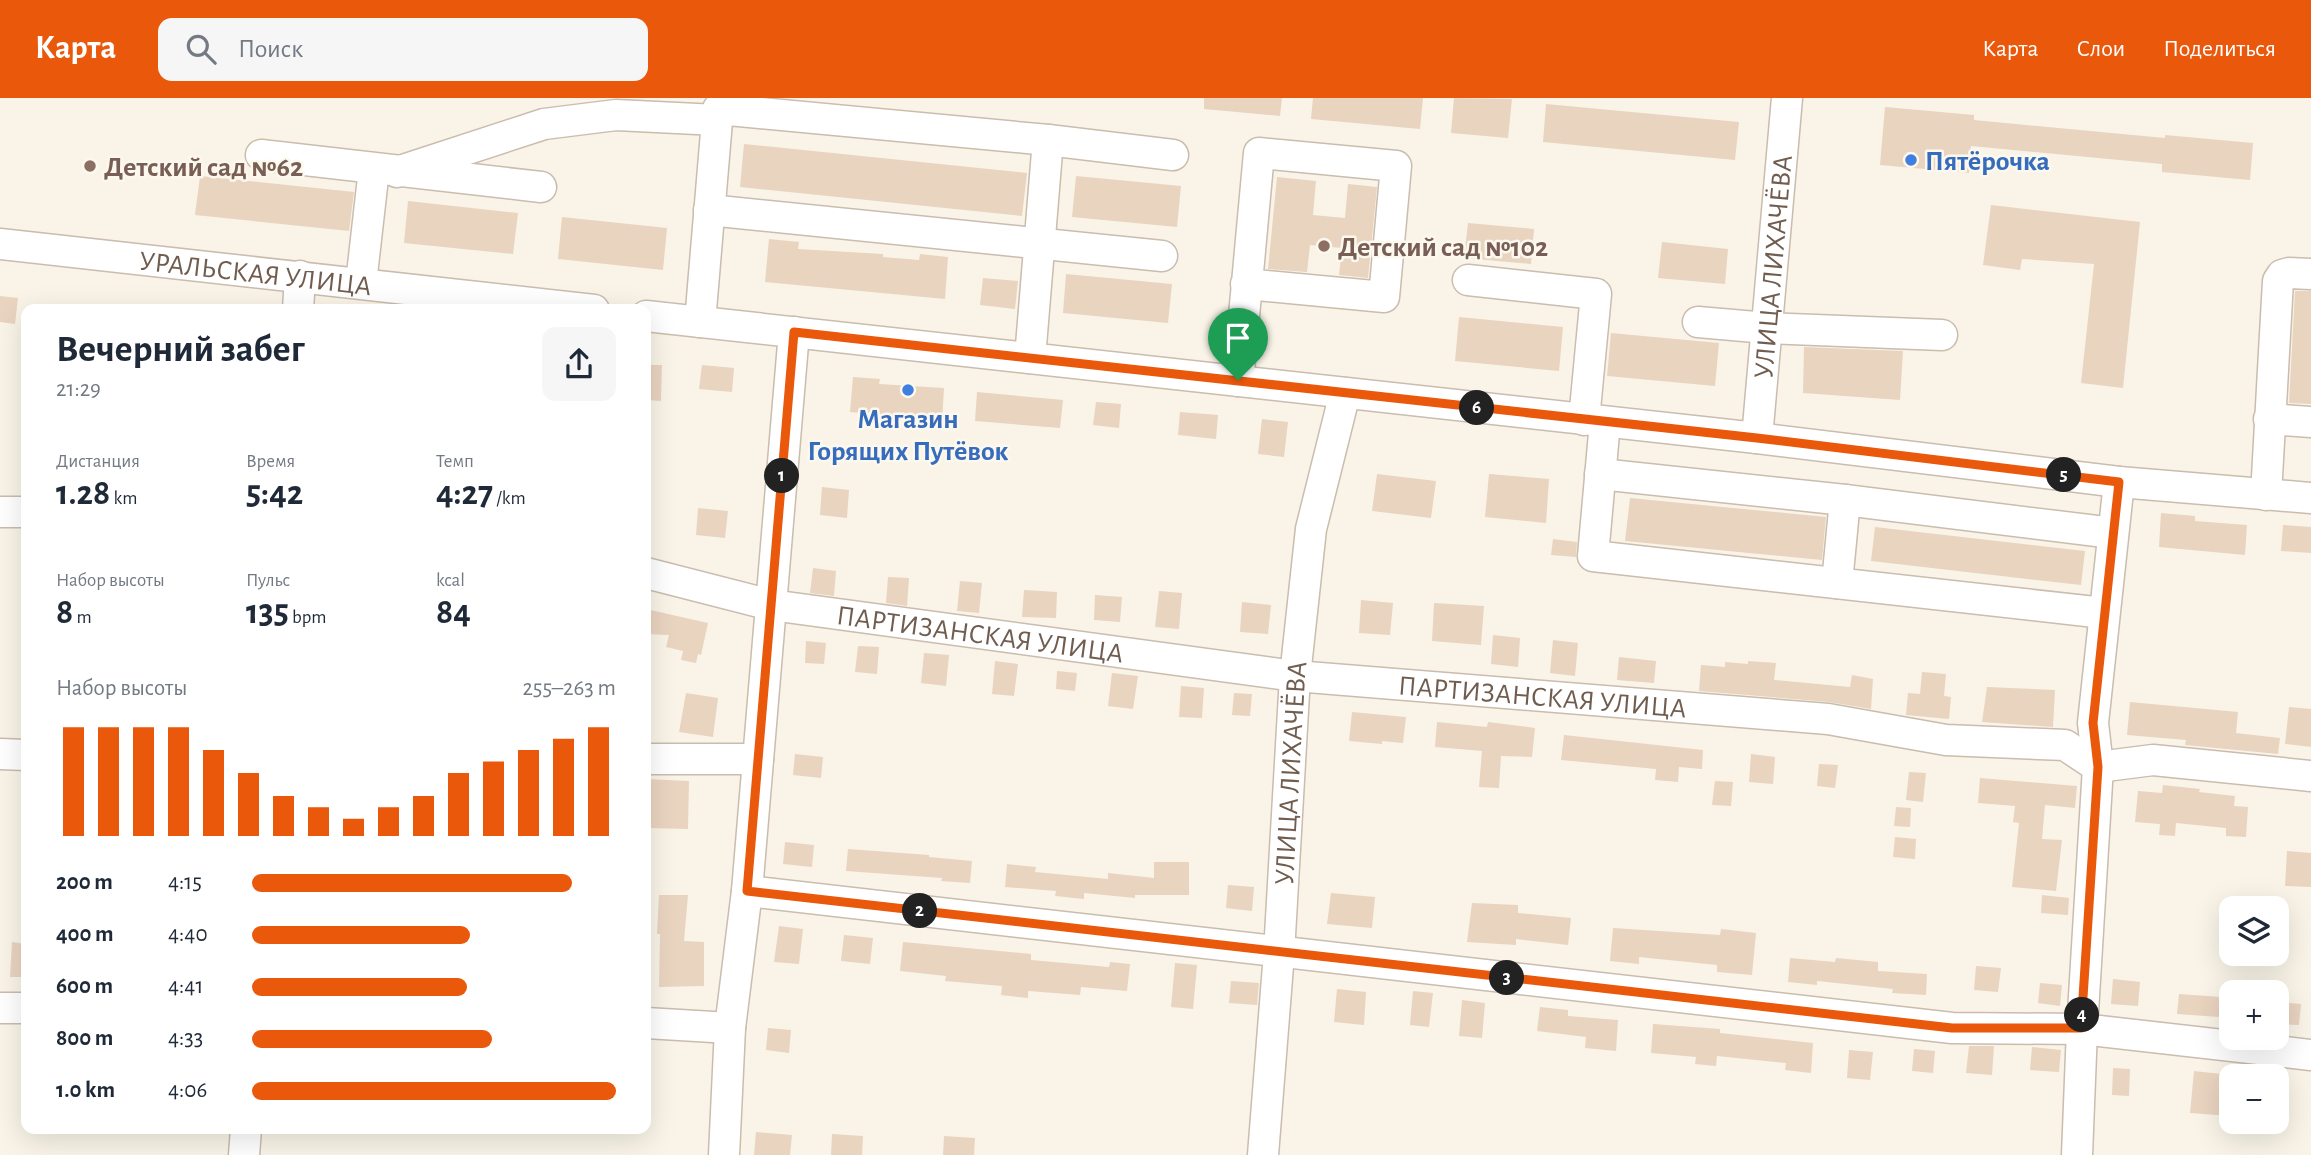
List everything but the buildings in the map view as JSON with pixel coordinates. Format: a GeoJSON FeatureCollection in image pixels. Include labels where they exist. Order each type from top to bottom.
{"type":"FeatureCollection","features":[{"type":"Feature","properties":{"kind":"street","name":"УЛИЦА ЛИХАЧЁВА"},"geometry":{"type":"LineString","coordinates":[[1757,438],[1782,99]]}},
{"type":"Feature","properties":{"kind":"street"},"geometry":{"type":"LineString","coordinates":[[700,322],[718,109],[1048,140],[1172,155]]}},
{"type":"Feature","properties":{"kind":"street"},"geometry":{"type":"LineString","coordinates":[[385,170],[544,124],[616,116],[717,120]]}},
{"type":"Feature","properties":{"kind":"street"},"geometry":{"type":"LineString","coordinates":[[1030,358],[1048,140]]}},
{"type":"Feature","properties":{"kind":"street"},"geometry":{"type":"LineString","coordinates":[[1238,380],[1259,153],[1396,166],[1384,297],[1247,284]]}},
{"type":"Feature","properties":{"kind":"street"},"geometry":{"type":"LineString","coordinates":[[261,155],[541,187]]}},
{"type":"Feature","properties":{"kind":"street"},"geometry":{"type":"LineString","coordinates":[[360,284],[385,170]]}},
{"type":"Feature","properties":{"kind":"street"},"geometry":{"type":"LineString","coordinates":[[709,210],[1162,257]]}},
{"type":"Feature","properties":{"kind":"street","name":"УРАЛЬСКАЯ УЛИЦА"},"geometry":{"type":"LineString","coordinates":[[0,244],[540,304]]}},
{"type":"Feature","properties":{"kind":"street"},"geometry":{"type":"LineString","coordinates":[[2266,495],[2278,281],[2282,275],[2289,273],[2311,274]]}},
{"type":"Feature","properties":{"kind":"street"},"geometry":{"type":"LineString","coordinates":[[298,304],[300,276]]}},
{"type":"Feature","properties":{"kind":"street"},"geometry":{"type":"LineString","coordinates":[[1468,280],[1596,294],[1595,421],[1600,474],[1592,556],[2104,614]]}},
{"type":"Feature","properties":{"kind":"street"},"geometry":{"type":"LineString","coordinates":[[651,317],[1757,438],[2119,482],[2311,498]]}},
{"type":"Feature","properties":{"kind":"street"},"geometry":{"type":"LineString","coordinates":[[1699,322],[1767,328],[1942,335]]}},
{"type":"Feature","properties":{"kind":"street"},"geometry":{"type":"LineString","coordinates":[[724,1155],[730,1028],[747,891],[794,332]]}},
{"type":"Feature","properties":{"kind":"street","name":"УЛИЦА ЛИХАЧЁВА"},"geometry":{"type":"LineString","coordinates":[[1263,1155],[1279,953],[1295,676],[1311,529],[1345,393]]}},
{"type":"Feature","properties":{"kind":"street"},"geometry":{"type":"LineString","coordinates":[[2269,419],[2311,422]]}},
{"type":"Feature","properties":{"kind":"street"},"geometry":{"type":"LineString","coordinates":[[1600,474],[1845,500],[2113,533]]}},
{"type":"Feature","properties":{"kind":"street"},"geometry":{"type":"LineString","coordinates":[[2077,1155],[2081,1028],[2098,767],[2093,723],[2119,482]]}},
{"type":"Feature","properties":{"kind":"street"},"geometry":{"type":"LineString","coordinates":[[1838,583],[1845,500]]}},
{"type":"Feature","properties":{"kind":"street"},"geometry":{"type":"LineString","coordinates":[[0,512],[21,512]]}},
{"type":"Feature","properties":{"kind":"street","name":"ПАРТИЗАНСКАЯ УЛИЦА"},"geometry":{"type":"LineString","coordinates":[[651,574],[771,605],[1295,676],[1828,719],[1946,740],[2065,745],[2098,767]]}},
{"type":"Feature","properties":{"kind":"street"},"geometry":{"type":"LineString","coordinates":[[0,754],[21,755]]}},
{"type":"Feature","properties":{"kind":"street"},"geometry":{"type":"LineString","coordinates":[[651,759],[758,759]]}},
{"type":"Feature","properties":{"kind":"street"},"geometry":{"type":"LineString","coordinates":[[2098,767],[2153,760],[2311,776]]}},
{"type":"Feature","properties":{"kind":"street"},"geometry":{"type":"LineString","coordinates":[[747,891],[1952,1028],[2081,1028],[2311,1055]]}},
{"type":"Feature","properties":{"kind":"street"},"geometry":{"type":"LineString","coordinates":[[0,1008],[21,1008]]}},
{"type":"Feature","properties":{"kind":"street"},"geometry":{"type":"LineString","coordinates":[[651,1023],[730,1028]]}},
{"type":"Feature","properties":{"kind":"street"},"geometry":{"type":"LineString","coordinates":[[244,1155],[246,1134]]}},
{"type":"Feature","properties":{"kind":"place","name":"Пятёрочка"},"geometry":{"type":"Point","coordinates":[1911,160]}},
{"type":"Feature","properties":{"kind":"place","name":"Детский сад №62"},"geometry":{"type":"Point","coordinates":[90,166]}},
{"type":"Feature","properties":{"kind":"place","name":"Детский сад №102"},"geometry":{"type":"Point","coordinates":[1324,246]}},
{"type":"Feature","properties":{"kind":"place","name":"Магазин Горящих Путёвок"},"geometry":{"type":"Point","coordinates":[908,390]}},
{"type":"Feature","properties":{"kind":"route"},"geometry":{"type":"LineString","coordinates":[[794,332],[1238,380],[2119,482],[2093,723],[2098,767],[2081,1028],[1952,1028],[747,891],[794,332]]}}]}
